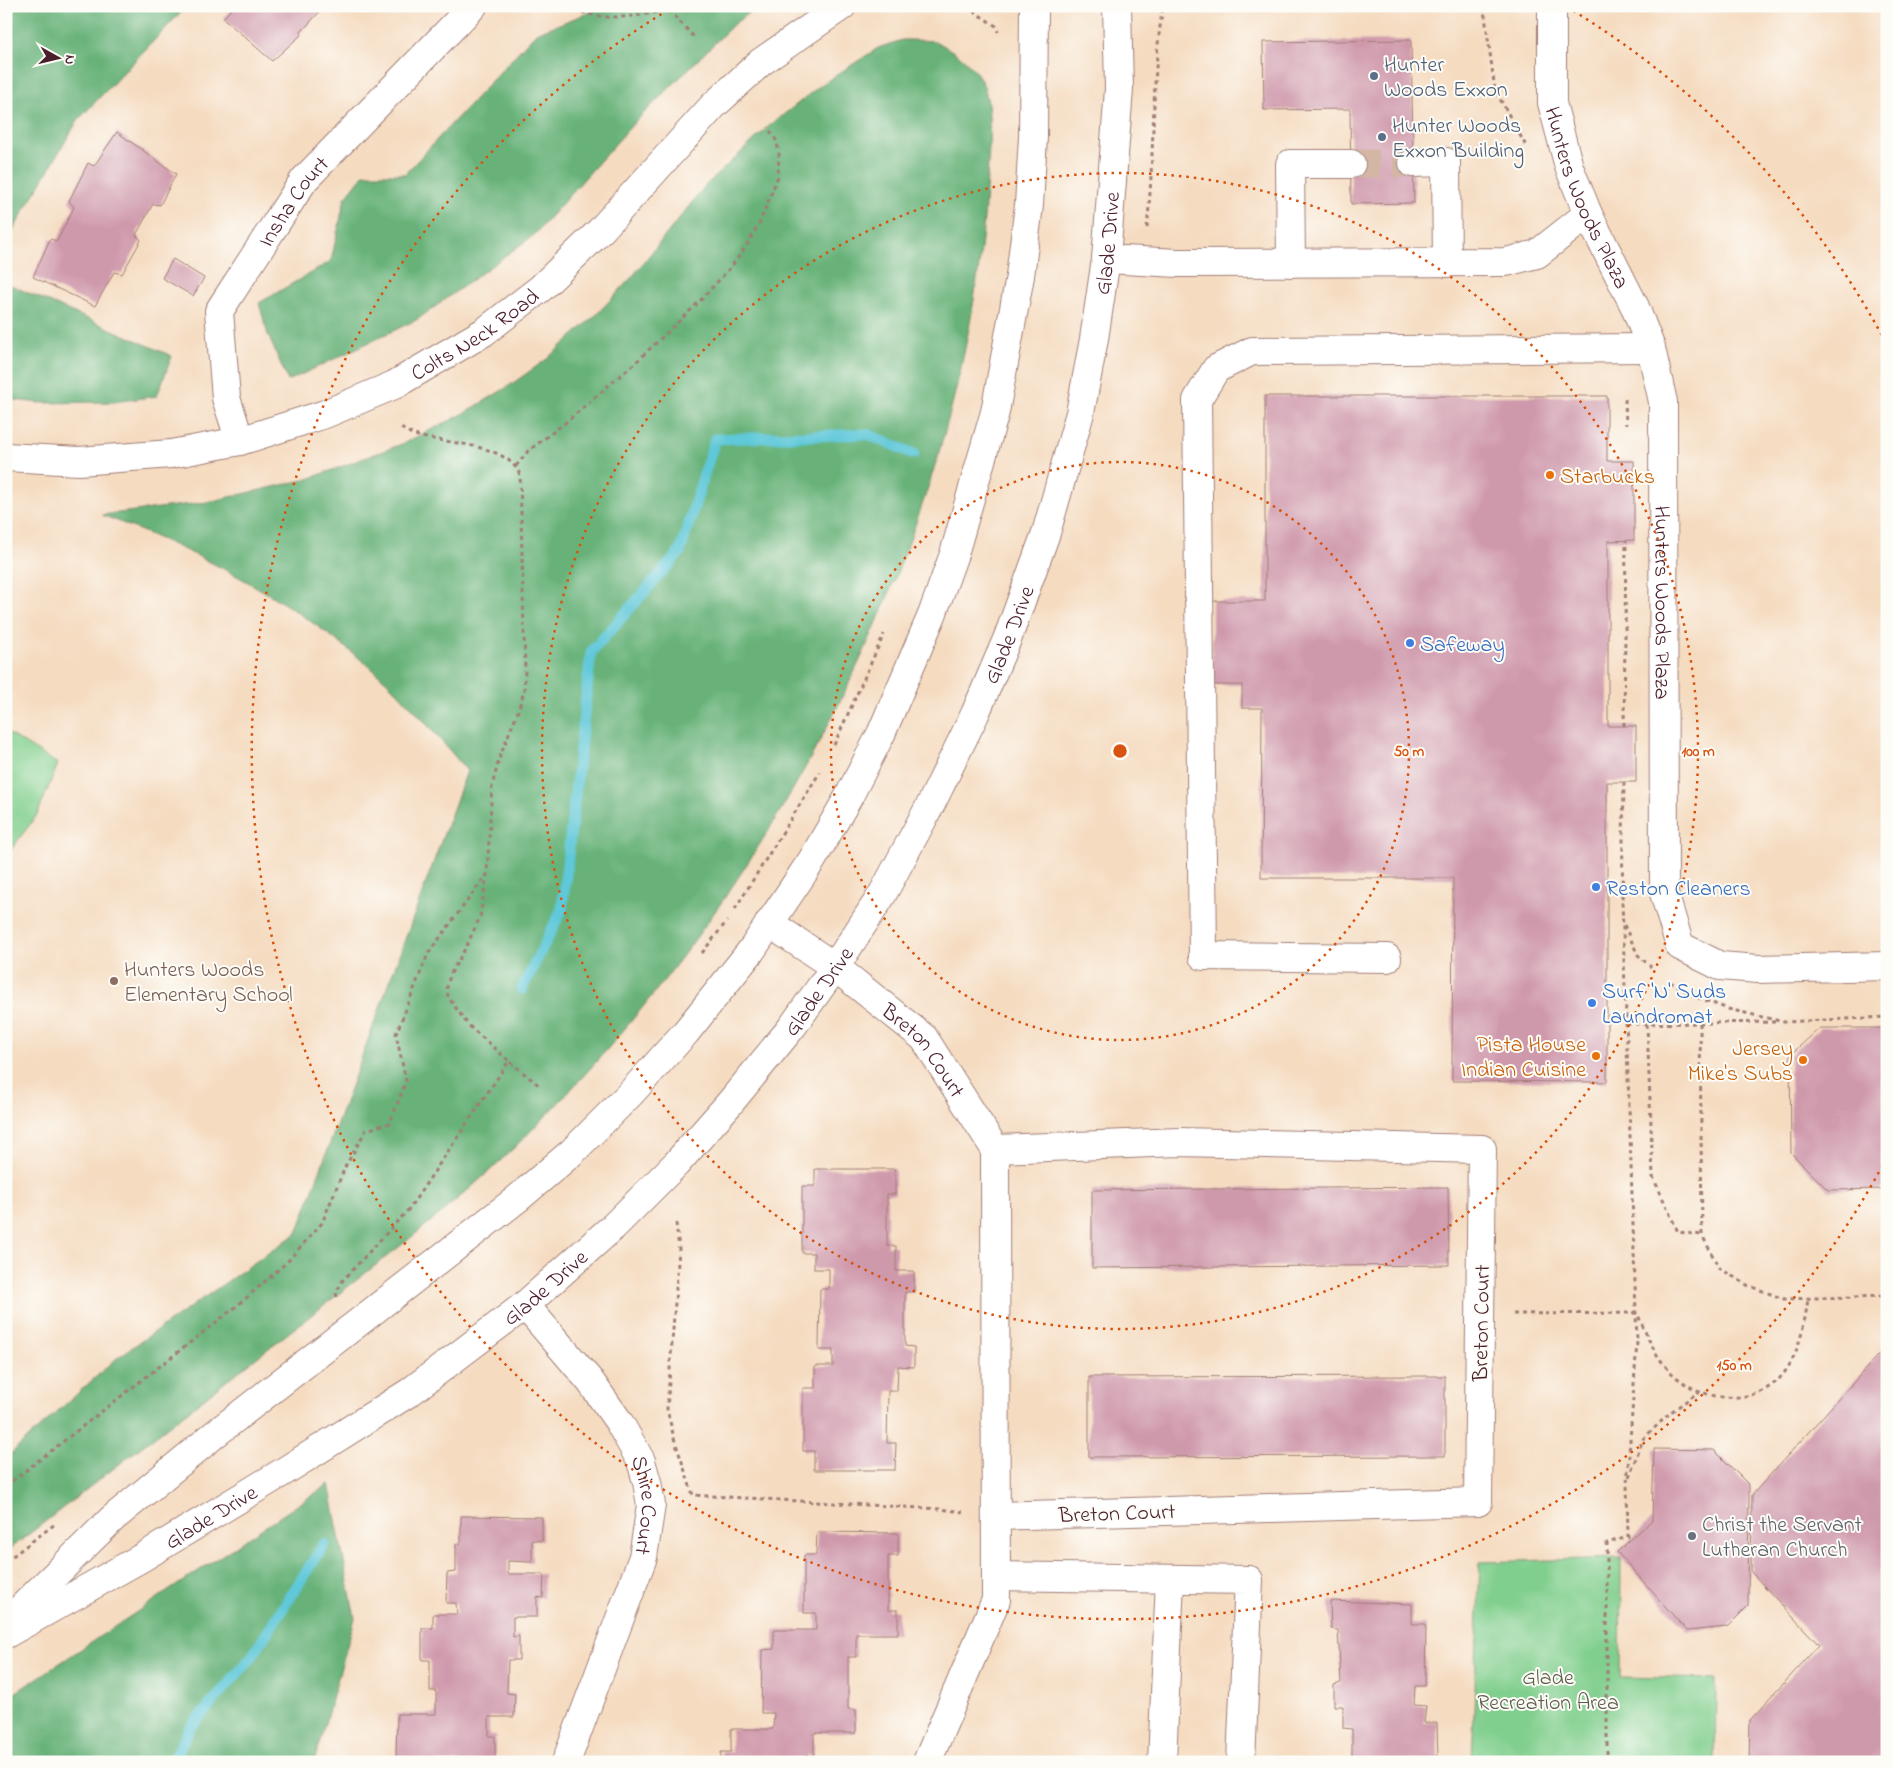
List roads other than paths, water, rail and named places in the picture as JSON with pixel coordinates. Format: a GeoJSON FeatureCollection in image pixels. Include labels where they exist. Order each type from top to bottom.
{"type":"FeatureCollection","features":[{"type":"Feature","properties":{"kind":"street","name":"Insha Court"},"geometry":{"type":"LineString","coordinates":[[240,442],[226,398],[219,311],[304,180],[474,6]]}},
{"type":"Feature","properties":{"kind":"street","name":"Colts Neck Road"},"geometry":{"type":"LineString","coordinates":[[6,457],[79,461],[171,454],[240,442],[325,414],[394,385],[484,332],[541,288],[602,230],[713,106],[754,68],[842,6]]}},
{"type":"Feature","properties":{"kind":"street"},"geometry":{"type":"LineString","coordinates":[[6,1623],[112,1520],[193,1452],[517,1199],[571,1154],[630,1094],[686,1032],[751,951],[812,860],[848,798],[881,734],[932,615],[954,554],[995,412],[1020,276],[1029,204],[1033,137],[1034,6]]}},
{"type":"Feature","properties":{"kind":"street","name":"Glade Drive"},"geometry":{"type":"LineString","coordinates":[[6,1634],[143,1557],[410,1392],[525,1304],[614,1226],[676,1164],[729,1104],[792,1027],[835,967],[882,895],[932,802],[975,714],[1008,637],[1046,533],[1080,413],[1106,259],[1118,90],[1117,6]]}},
{"type":"Feature","properties":{"kind":"street","name":"Hunters Woods Plaza"},"geometry":{"type":"LineString","coordinates":[[1552,6],[1552,103],[1569,167],[1588,214],[1617,269],[1651,348],[1664,402],[1664,893],[1680,946],[1720,966],[1758,969],[1887,966]]}},
{"type":"Feature","properties":{"kind":"street"},"geometry":{"type":"LineString","coordinates":[[1413,163],[1446,162],[1447,263]]}},
{"type":"Feature","properties":{"kind":"street"},"geometry":{"type":"LineString","coordinates":[[1291,262],[1290,164],[1351,164]]}},
{"type":"Feature","properties":{"kind":"street"},"geometry":{"type":"LineString","coordinates":[[1106,259],[1178,263],[1506,262],[1537,254],[1588,214]]}},
{"type":"Feature","properties":{"kind":"street"},"geometry":{"type":"LineString","coordinates":[[1387,958],[1203,956],[1197,400],[1216,368],[1252,351],[1651,348]]}},
{"type":"Feature","properties":{"kind":"street","name":"Breton Court"},"geometry":{"type":"LineString","coordinates":[[769,923],[835,967],[924,1038],[995,1149],[1179,1142],[1482,1149],[1478,1502],[996,1516]]}},
{"type":"Feature","properties":{"kind":"street"},"geometry":{"type":"LineString","coordinates":[[927,1762],[996,1600],[995,1149]]}},
{"type":"Feature","properties":{"kind":"street","name":"Shire Court"},"geometry":{"type":"LineString","coordinates":[[525,1304],[590,1381],[619,1422],[641,1461],[647,1482],[650,1505],[643,1557],[566,1762]]}},
{"type":"Feature","properties":{"kind":"street"},"geometry":{"type":"LineString","coordinates":[[996,1576],[1250,1580],[1241,1762]]}},
{"type":"Feature","properties":{"kind":"street"},"geometry":{"type":"LineString","coordinates":[[1162,1762],[1170,1580]]}},
{"type":"Feature","properties":{"kind":"waterway"},"geometry":{"type":"LineString","coordinates":[[522,989],[562,909],[591,652],[680,552],[715,439],[867,434],[914,454]]}},
{"type":"Feature","properties":{"kind":"waterway"},"geometry":{"type":"LineString","coordinates":[[173,1762],[189,1729],[251,1658],[324,1544]]}},
{"type":"Feature","properties":{"kind":"tunnel"},"geometry":{"type":"LineString","coordinates":[[1351,164],[1413,163]]}},
{"type":"Feature","properties":{"kind":"place","name":"Hunter Woods Exxon"},"geometry":{"type":"Point","coordinates":[1374,76]}},
{"type":"Feature","properties":{"kind":"place","name":"Hunter Woods Exxon Building"},"geometry":{"type":"Point","coordinates":[1382,137]}},
{"type":"Feature","properties":{"kind":"place","name":"Starbucks"},"geometry":{"type":"Point","coordinates":[1550,475]}},
{"type":"Feature","properties":{"kind":"place","name":"Safeway"},"geometry":{"type":"Point","coordinates":[1410,643]}},
{"type":"Feature","properties":{"kind":"place","name":"Reston Cleaners"},"geometry":{"type":"Point","coordinates":[1596,887]}},
{"type":"Feature","properties":{"kind":"place","name":"Hunters Woods Elementary School"},"geometry":{"type":"Point","coordinates":[114,981]}},
{"type":"Feature","properties":{"kind":"place","name":"Surf 'N' Suds Laundromat"},"geometry":{"type":"Point","coordinates":[1592,1003]}},
{"type":"Feature","properties":{"kind":"place","name":"Pista House Indian Cuisine"},"geometry":{"type":"Point","coordinates":[1596,1056]}},
{"type":"Feature","properties":{"kind":"place","name":"Jersey Mike's Subs"},"geometry":{"type":"Point","coordinates":[1803,1060]}},
{"type":"Feature","properties":{"kind":"place","name":"Christ the Servant Lutheran Church"},"geometry":{"type":"Point","coordinates":[1692,1536]}},
{"type":"Feature","properties":{"kind":"park label","name":"Glade Recreation Area"},"geometry":{"type":"Point","coordinates":[1548,1688]}}]}
